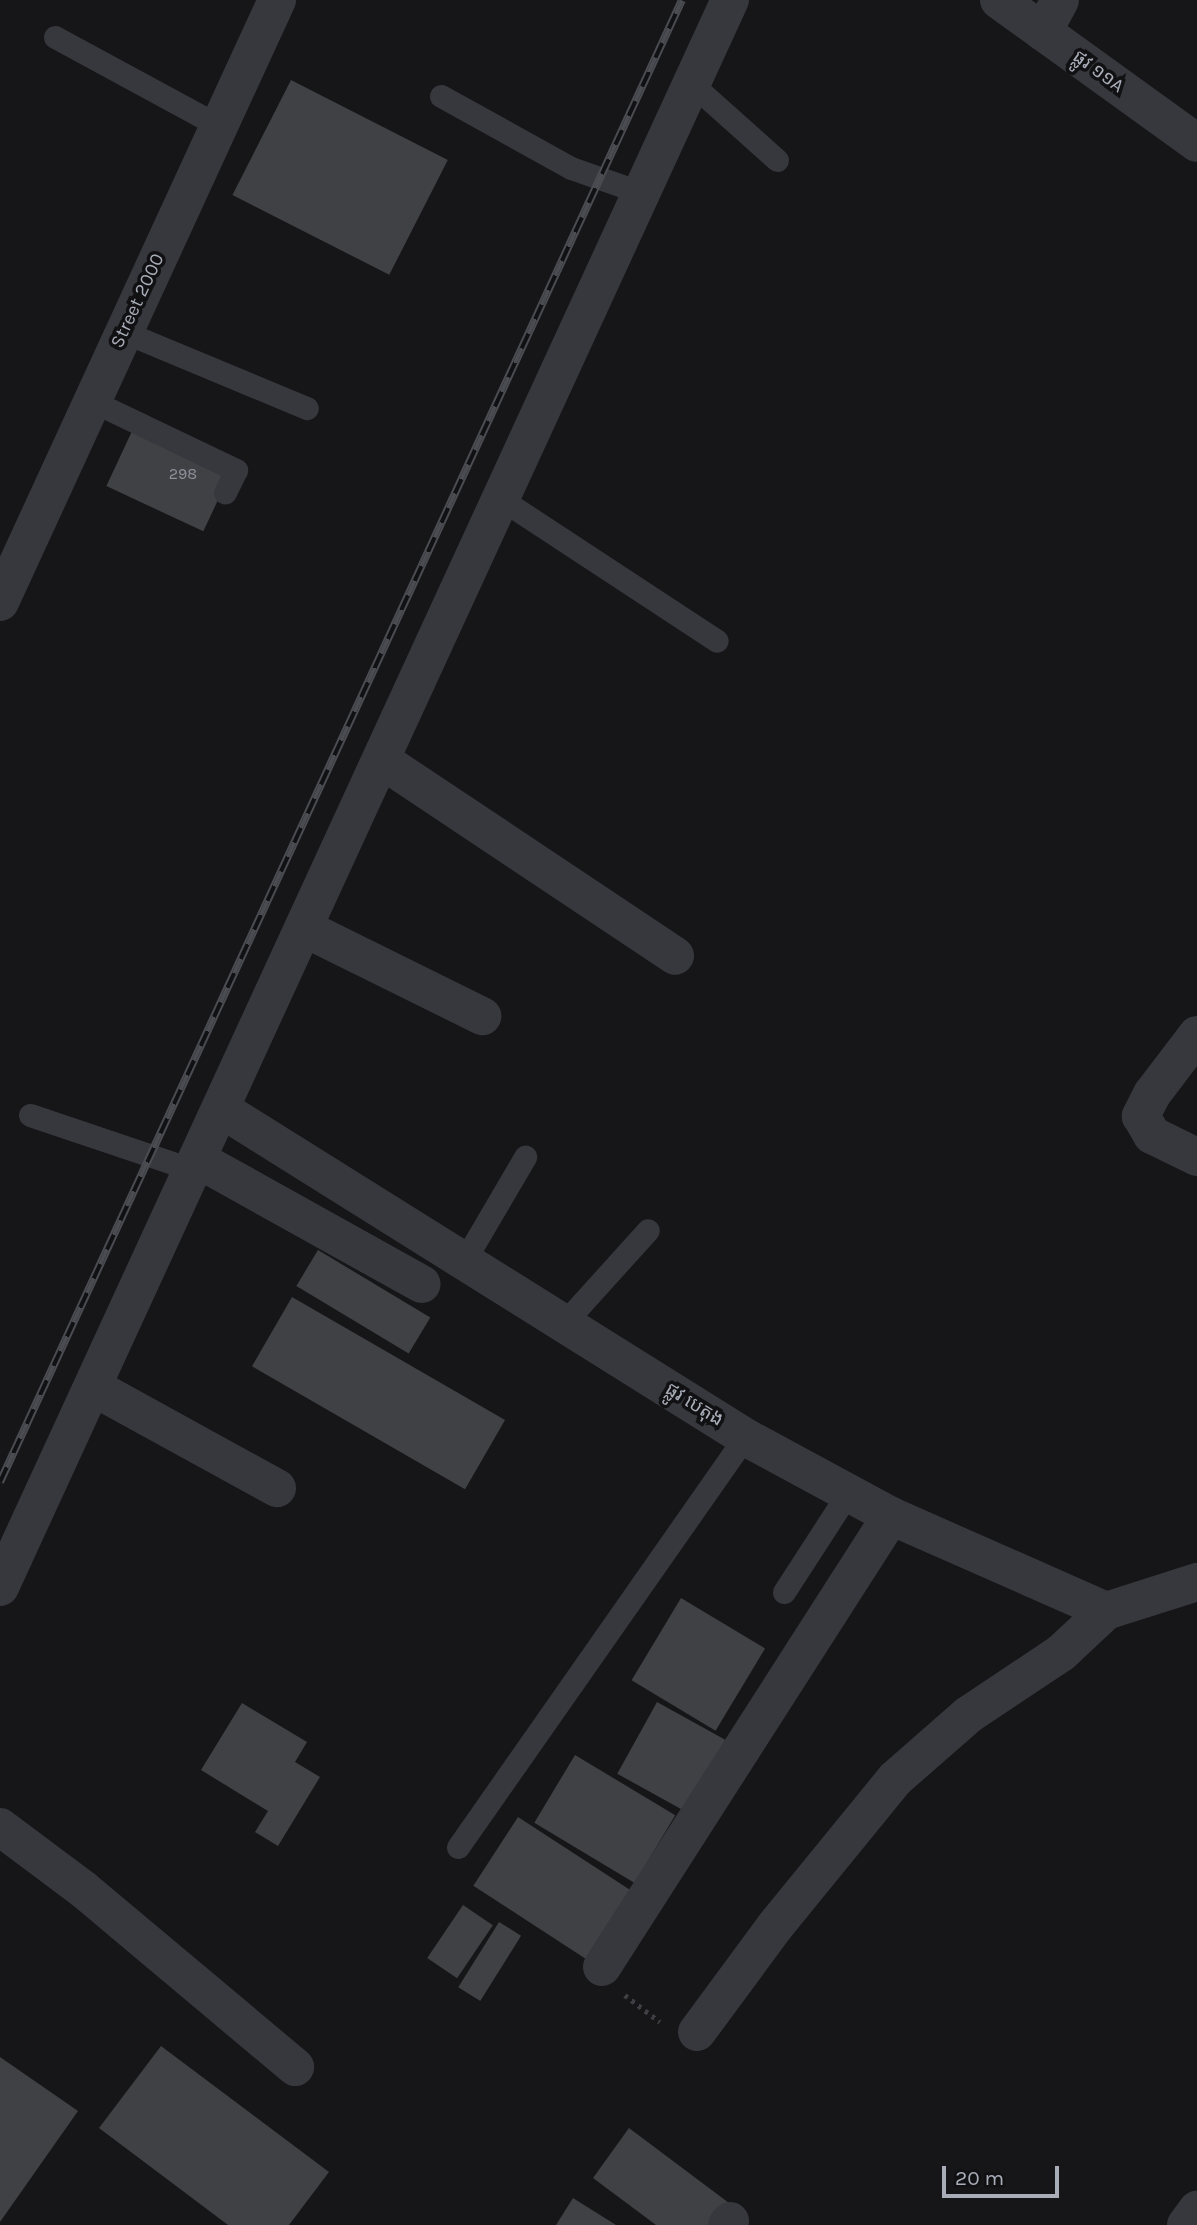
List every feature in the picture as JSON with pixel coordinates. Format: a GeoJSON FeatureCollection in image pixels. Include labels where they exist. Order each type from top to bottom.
{"type":"FeatureCollection","features":[{"type":"Feature","properties":{"kind":"street","name":"Street 2000"},"geometry":{"type":"LineString","coordinates":[[4,584],[92,401],[277,0]]}},
{"type":"Feature","properties":{"kind":"street"},"geometry":{"type":"LineString","coordinates":[[0,1587],[383,761],[730,0]]}},
{"type":"Feature","properties":{"kind":"street","name":"ផ្លូវ ១១A"},"geometry":{"type":"LineString","coordinates":[[999,0],[1052,16],[1197,143]]}},
{"type":"Feature","properties":{"kind":"street"},"geometry":{"type":"LineString","coordinates":[[383,761],[675,956]]}},
{"type":"Feature","properties":{"kind":"street"},"geometry":{"type":"LineString","coordinates":[[304,929],[482,1016]]}},
{"type":"Feature","properties":{"kind":"street"},"geometry":{"type":"LineString","coordinates":[[1197,1035],[1147,1101],[1141,1116],[1152,1135],[1197,1157]]}},
{"type":"Feature","properties":{"kind":"street","name":"ផ្លូវ បេតុង"},"geometry":{"type":"LineString","coordinates":[[220,1109],[745,1437],[891,1516],[1106,1611]]}},
{"type":"Feature","properties":{"kind":"street"},"geometry":{"type":"LineString","coordinates":[[195,1164],[422,1284]]}},
{"type":"Feature","properties":{"kind":"street"},"geometry":{"type":"LineString","coordinates":[[93,1387],[277,1488]]}},
{"type":"Feature","properties":{"kind":"street"},"geometry":{"type":"LineString","coordinates":[[602,1967],[891,1516]]}},
{"type":"Feature","properties":{"kind":"street"},"geometry":{"type":"LineString","coordinates":[[697,2032],[776,1925],[895,1779],[968,1715],[1061,1653],[1106,1611],[1197,1582]]}},
{"type":"Feature","properties":{"kind":"street"},"geometry":{"type":"LineString","coordinates":[[0,1827],[83,1889],[295,2067]]}},
{"type":"Feature","properties":{"kind":"street"},"geometry":{"type":"LineString","coordinates":[[1186,2225],[1197,2210]]}},
{"type":"Feature","properties":{"kind":"lane"},"geometry":{"type":"LineString","coordinates":[[55,37],[219,125]]}},
{"type":"Feature","properties":{"kind":"lane"},"geometry":{"type":"LineString","coordinates":[[692,84],[777,160]]}},
{"type":"Feature","properties":{"kind":"lane"},"geometry":{"type":"LineString","coordinates":[[441,96],[571,168],[642,193]]}},
{"type":"Feature","properties":{"kind":"lane"},"geometry":{"type":"LineString","coordinates":[[124,332],[307,408]]}},
{"type":"Feature","properties":{"kind":"lane"},"geometry":{"type":"LineString","coordinates":[[92,401],[236,470],[225,493]]}},
{"type":"Feature","properties":{"kind":"lane"},"geometry":{"type":"LineString","coordinates":[[501,499],[717,640]]}},
{"type":"Feature","properties":{"kind":"lane"},"geometry":{"type":"LineString","coordinates":[[30,1115],[195,1164]]}},
{"type":"Feature","properties":{"kind":"lane"},"geometry":{"type":"LineString","coordinates":[[464,1261],[525,1157]]}},
{"type":"Feature","properties":{"kind":"lane"},"geometry":{"type":"LineString","coordinates":[[564,1323],[648,1230]]}},
{"type":"Feature","properties":{"kind":"lane"},"geometry":{"type":"LineString","coordinates":[[458,1847],[745,1437]]}},
{"type":"Feature","properties":{"kind":"lane"},"geometry":{"type":"LineString","coordinates":[[784,1592],[848,1493]]}},
{"type":"Feature","properties":{"kind":"path"},"geometry":{"type":"LineString","coordinates":[[602,1967],[607,1980],[659,2022],[678,2031],[697,2032]]}},
{"type":"Feature","properties":{"kind":"building"},"geometry":{"type":"Polygon","coordinates":[[[291,80],[448,160],[389,275],[232,195],[291,80]]]}},
{"type":"Feature","properties":{"kind":"building"},"geometry":{"type":"Polygon","coordinates":[[[133,429],[230,474],[203,531],[106,486],[133,429]]]}},
{"type":"Feature","properties":{"kind":"building"},"geometry":{"type":"Polygon","coordinates":[[[318,1250],[430,1317],[409,1353],[296,1286],[318,1250]]]}},
{"type":"Feature","properties":{"kind":"building"},"geometry":{"type":"Polygon","coordinates":[[[292,1297],[505,1420],[465,1489],[252,1366],[292,1297]]]}},
{"type":"Feature","properties":{"kind":"building"},"geometry":{"type":"Polygon","coordinates":[[[681,1598],[765,1648],[716,1731],[632,1680],[681,1598]]]}},
{"type":"Feature","properties":{"kind":"building"},"geometry":{"type":"Polygon","coordinates":[[[657,1702],[725,1740],[685,1812],[617,1774],[657,1702]]]}},
{"type":"Feature","properties":{"kind":"building"},"geometry":{"type":"Polygon","coordinates":[[[242,1703],[307,1742],[295,1762],[320,1777],[278,1846],[255,1832],[268,1811],[201,1770],[242,1703]]]}},
{"type":"Feature","properties":{"kind":"building"},"geometry":{"type":"Polygon","coordinates":[[[575,1755],[675,1815],[635,1883],[534,1823],[575,1755]]]}},
{"type":"Feature","properties":{"kind":"building"},"geometry":{"type":"Polygon","coordinates":[[[518,1817],[638,1895],[593,1964],[473,1886],[518,1817]]]}},
{"type":"Feature","properties":{"kind":"building"},"geometry":{"type":"Polygon","coordinates":[[[463,1905],[493,1925],[457,1978],[427,1958],[463,1905]]]}},
{"type":"Feature","properties":{"kind":"building"},"geometry":{"type":"Polygon","coordinates":[[[499,1922],[521,1936],[480,2001],[458,1987],[499,1922]]]}},
{"type":"Feature","properties":{"kind":"building"},"geometry":{"type":"Polygon","coordinates":[[[161,2046],[329,2172],[289,2225],[228,2225],[99,2128],[161,2046]]]}},
{"type":"Feature","properties":{"kind":"building"},"geometry":{"type":"Polygon","coordinates":[[[0,2057],[78,2111],[0,2222],[0,2057]]]}},
{"type":"Feature","properties":{"kind":"building"},"geometry":{"type":"Polygon","coordinates":[[[629,2128],[729,2203],[713,2225],[656,2225],[593,2178],[629,2128]]]}},
{"type":"Feature","properties":{"kind":"building"},"geometry":{"type":"Polygon","coordinates":[[[573,2198],[616,2225],[556,2225],[573,2198]]]}},
{"type":"Feature","properties":{"kind":"railway"},"geometry":{"type":"LineString","coordinates":[[0,1482],[682,0]]}}]}
